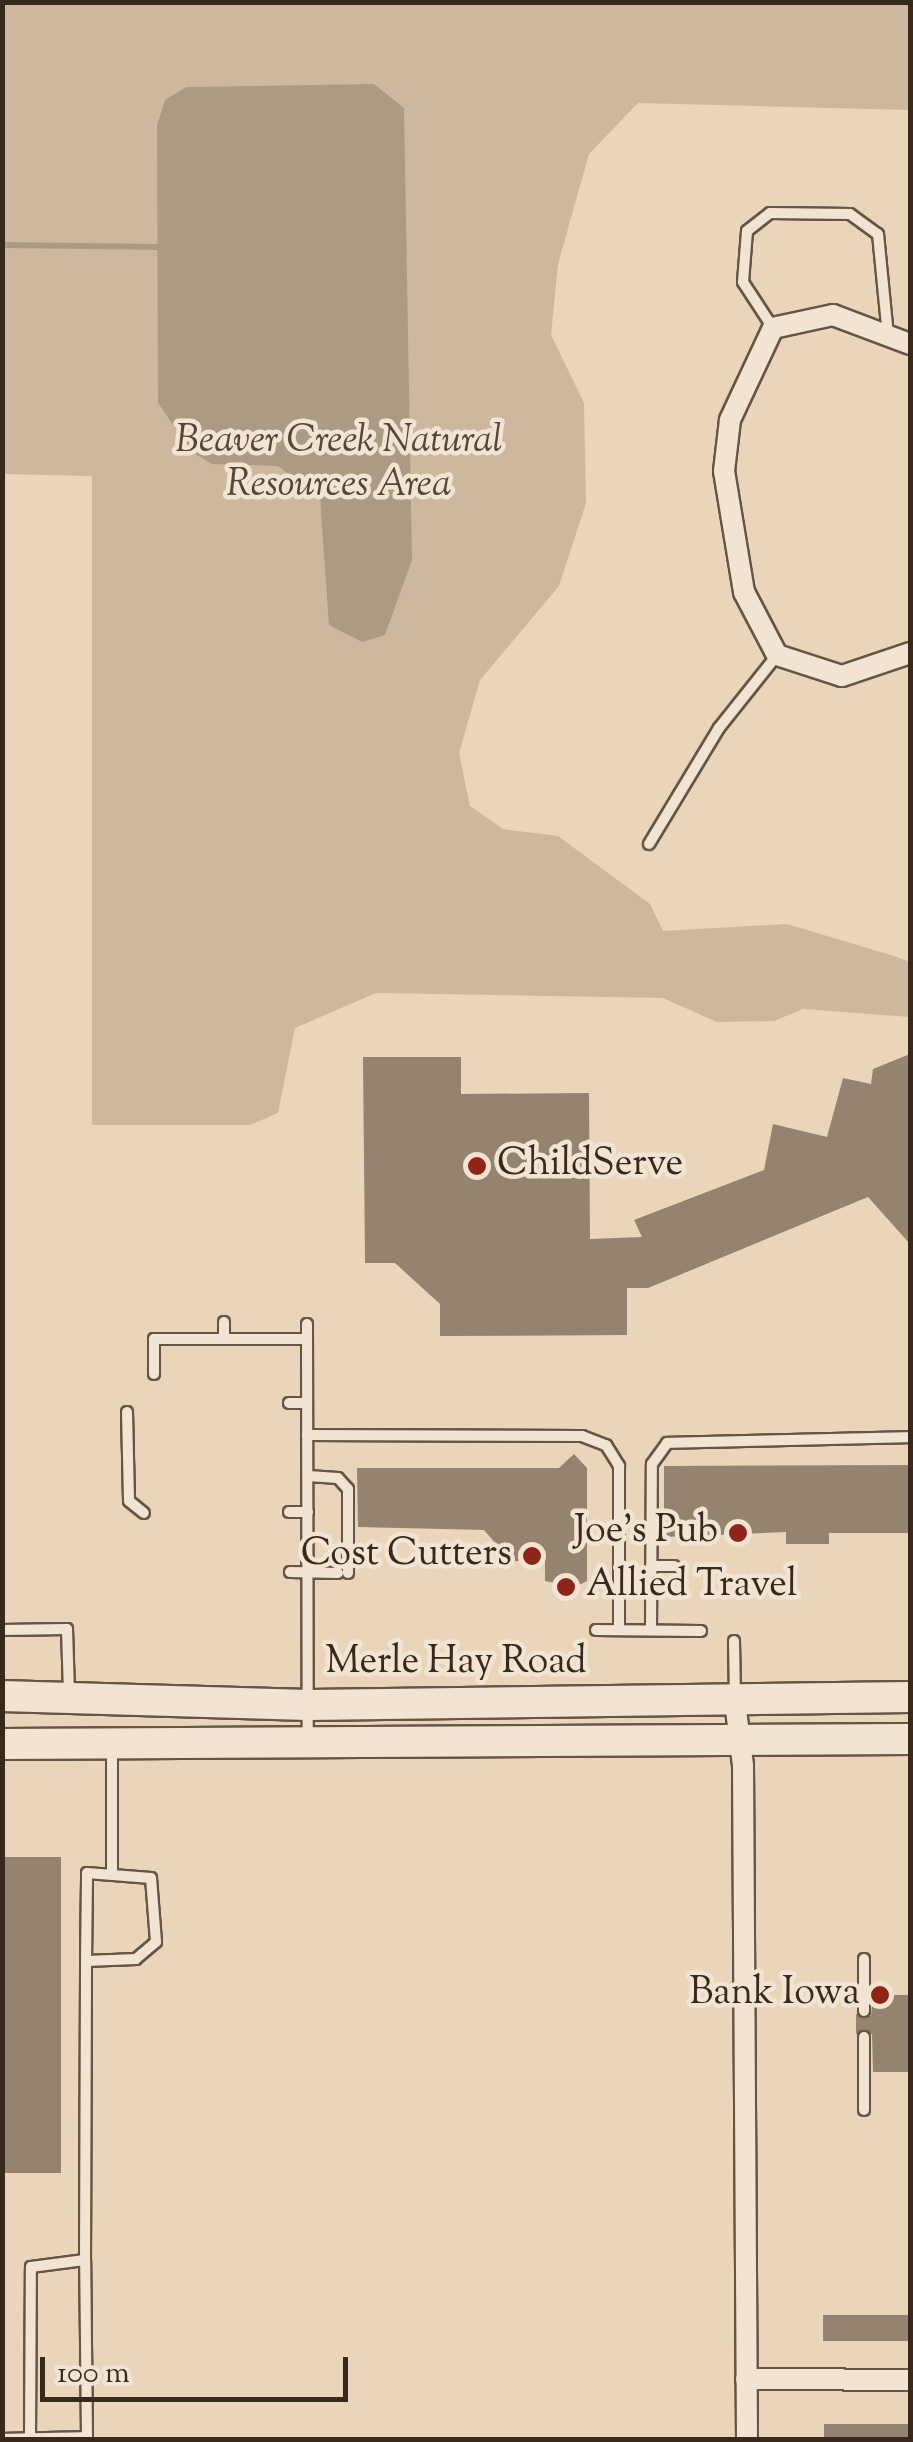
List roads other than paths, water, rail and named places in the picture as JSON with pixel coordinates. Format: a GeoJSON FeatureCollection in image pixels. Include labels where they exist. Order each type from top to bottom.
{"type":"FeatureCollection","features":[{"type":"Feature","properties":{"kind":"main road","name":"Merle Hay Road"},"geometry":{"type":"LineString","coordinates":[[2,1696],[308,1705],[910,1697]]}},
{"type":"Feature","properties":{"kind":"main road","name":"Merle Hay Road"},"geometry":{"type":"LineString","coordinates":[[2,1744],[308,1738],[910,1739]]}},
{"type":"Feature","properties":{"kind":"street"},"geometry":{"type":"LineString","coordinates":[[910,344],[816,314],[773,328],[736,404],[724,472],[744,592],[777,655],[842,676],[910,653]]}},
{"type":"Feature","properties":{"kind":"street"},"geometry":{"type":"LineString","coordinates":[[734,1702],[741,1737],[747,2440]]}},
{"type":"Feature","properties":{"kind":"street"},"geometry":{"type":"LineString","coordinates":[[746,2379],[910,2380]]}},
{"type":"Feature","properties":{"kind":"lane"},"geometry":{"type":"LineString","coordinates":[[773,328],[744,282],[747,231],[770,213],[850,214],[878,234],[888,336]]}},
{"type":"Feature","properties":{"kind":"lane"},"geometry":{"type":"LineString","coordinates":[[649,844],[719,728],[777,655]]}},
{"type":"Feature","properties":{"kind":"lane"},"geometry":{"type":"LineString","coordinates":[[169,1322],[169,1339]]}},
{"type":"Feature","properties":{"kind":"lane"},"geometry":{"type":"LineString","coordinates":[[224,1322],[224,1339]]}},
{"type":"Feature","properties":{"kind":"lane"},"geometry":{"type":"LineString","coordinates":[[307,1324],[308,1738]]}},
{"type":"Feature","properties":{"kind":"lane"},"geometry":{"type":"LineString","coordinates":[[154,1374],[154,1339],[307,1339]]}},
{"type":"Feature","properties":{"kind":"lane"},"geometry":{"type":"LineString","coordinates":[[289,1403],[308,1403]]}},
{"type":"Feature","properties":{"kind":"lane"},"geometry":{"type":"LineString","coordinates":[[127,1412],[129,1501],[144,1513]]}},
{"type":"Feature","properties":{"kind":"lane"},"geometry":{"type":"LineString","coordinates":[[308,1435],[582,1436],[606,1445],[619,1466],[619,1630]]}},
{"type":"Feature","properties":{"kind":"lane"},"geometry":{"type":"LineString","coordinates":[[652,1630],[652,1464],[676,1437],[910,1438]]}},
{"type":"Feature","properties":{"kind":"lane"},"geometry":{"type":"LineString","coordinates":[[290,1572],[343,1573],[348,1489],[338,1478],[308,1476]]}},
{"type":"Feature","properties":{"kind":"lane"},"geometry":{"type":"LineString","coordinates":[[289,1512],[308,1512]]}},
{"type":"Feature","properties":{"kind":"lane"},"geometry":{"type":"LineString","coordinates":[[652,1566],[674,1566]]}},
{"type":"Feature","properties":{"kind":"lane"},"geometry":{"type":"LineString","coordinates":[[2,1630],[67,1630],[69,1696]]}},
{"type":"Feature","properties":{"kind":"lane"},"geometry":{"type":"LineString","coordinates":[[596,1630],[701,1631]]}},
{"type":"Feature","properties":{"kind":"lane"},"geometry":{"type":"LineString","coordinates":[[734,1641],[734,1702]]}},
{"type":"Feature","properties":{"kind":"lane"},"geometry":{"type":"LineString","coordinates":[[112,1743],[112,1872]]}},
{"type":"Feature","properties":{"kind":"lane"},"geometry":{"type":"LineString","coordinates":[[2,2439],[87,2438],[85,2260],[86,1961],[87,1874],[112,1872],[151,1878],[156,1942],[136,1959],[86,1961]]}},
{"type":"Feature","properties":{"kind":"lane"},"geometry":{"type":"LineString","coordinates":[[864,1959],[864,2011]]}},
{"type":"Feature","properties":{"kind":"lane"},"geometry":{"type":"LineString","coordinates":[[864,2036],[864,2110]]}},
{"type":"Feature","properties":{"kind":"lane"},"geometry":{"type":"LineString","coordinates":[[30,2439],[31,2267],[85,2260]]}},
{"type":"Feature","properties":{"kind":"waterway"},"geometry":{"type":"LineString","coordinates":[[2,245],[160,247]]}},
{"type":"Feature","properties":{"kind":"place","name":"ChildServe"},"geometry":{"type":"Point","coordinates":[477,1166]}},
{"type":"Feature","properties":{"kind":"place","name":"Joe's Pub"},"geometry":{"type":"Point","coordinates":[738,1533]}},
{"type":"Feature","properties":{"kind":"place","name":"Cost Cutters"},"geometry":{"type":"Point","coordinates":[532,1556]}},
{"type":"Feature","properties":{"kind":"place","name":"Allied Travel"},"geometry":{"type":"Point","coordinates":[566,1587]}},
{"type":"Feature","properties":{"kind":"place","name":"Bank Iowa"},"geometry":{"type":"Point","coordinates":[880,1995]}},
{"type":"Feature","properties":{"kind":"park label","name":"Beaver Creek Natural Resources Area"},"geometry":{"type":"Point","coordinates":[339,464]}}]}
